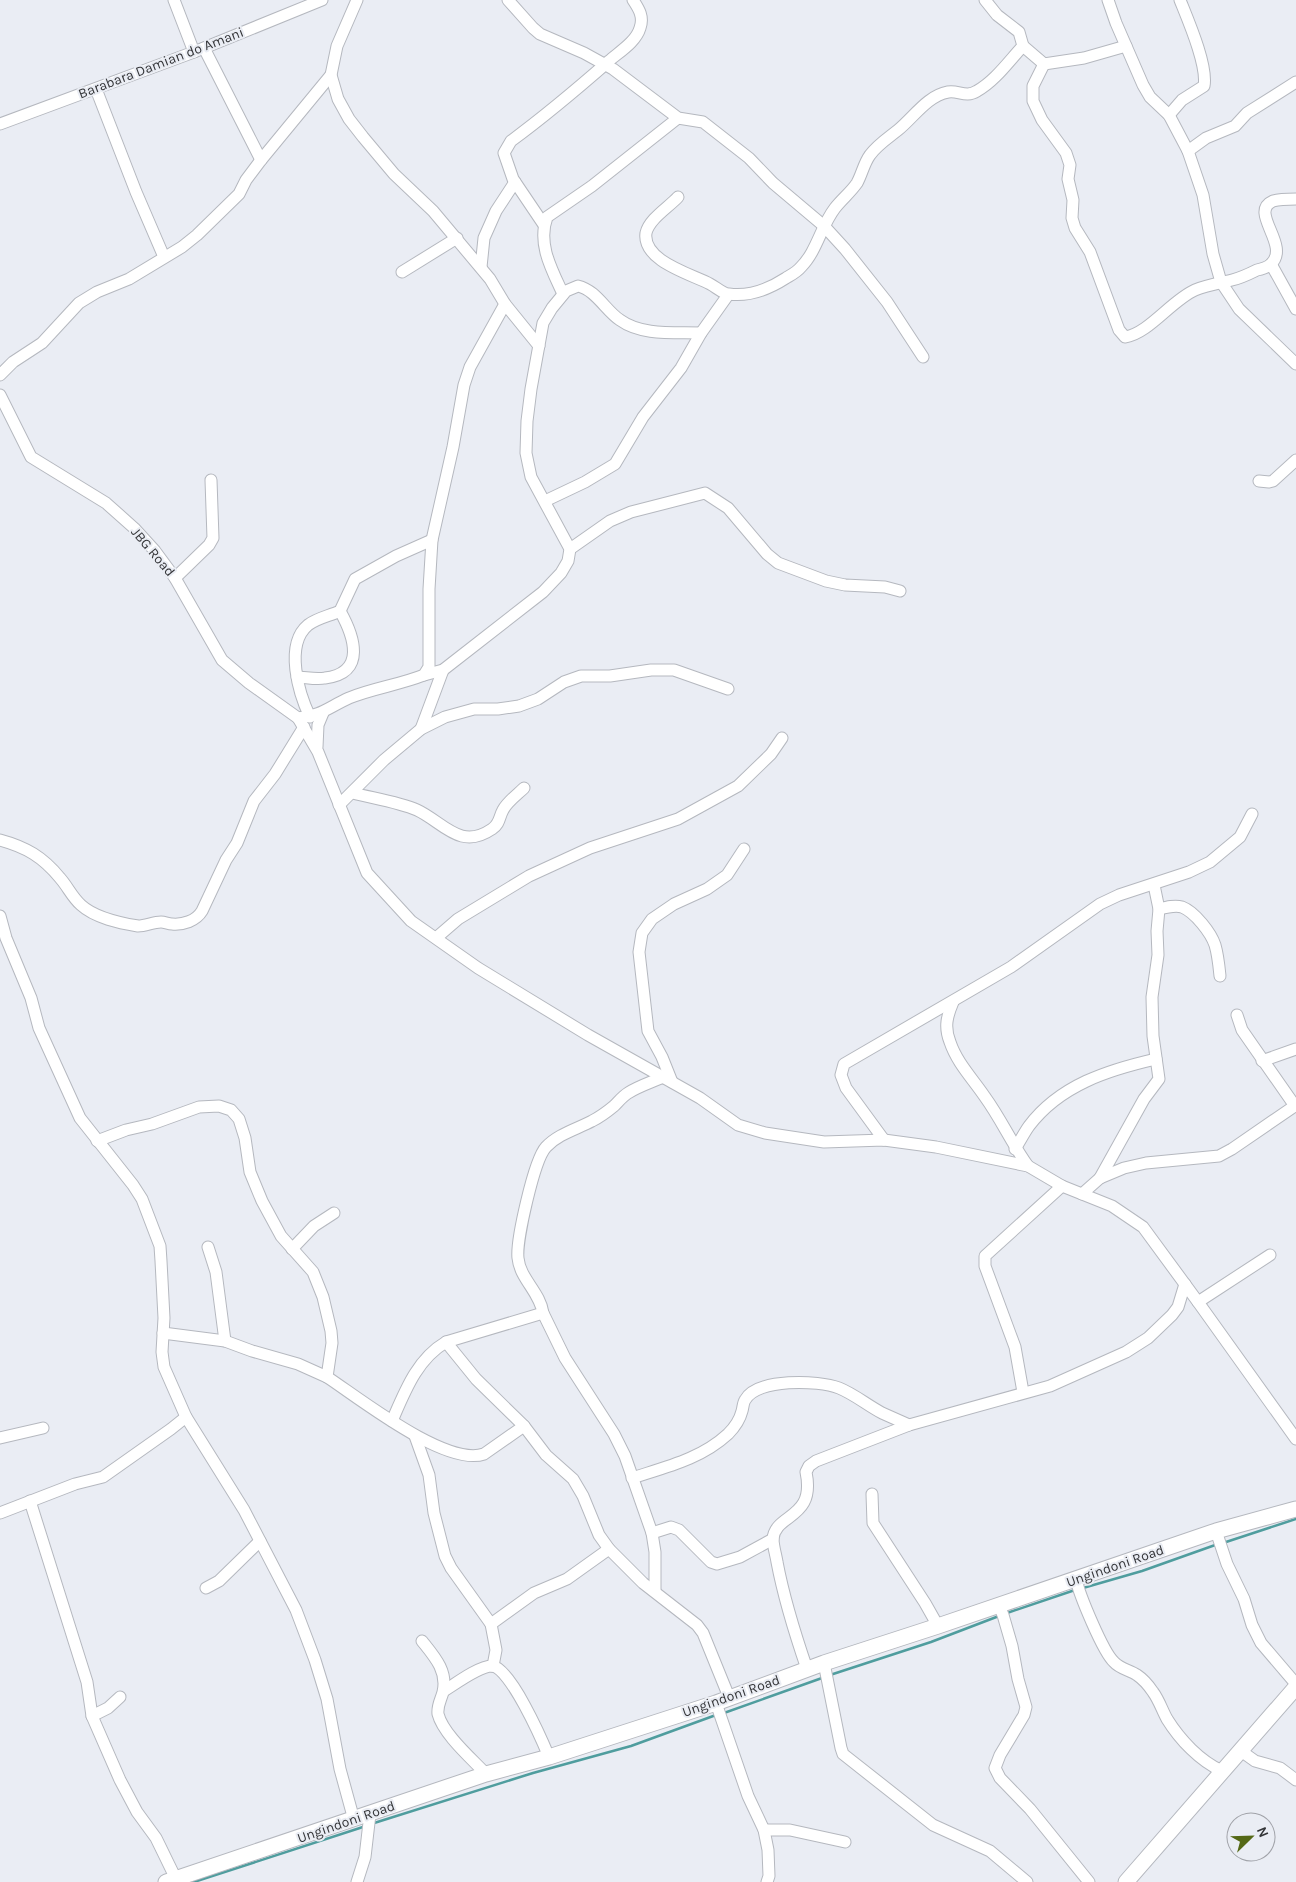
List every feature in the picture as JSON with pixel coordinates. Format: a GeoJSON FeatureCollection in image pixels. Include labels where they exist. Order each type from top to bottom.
{"type":"FeatureCollection","features":[{"type":"Feature","properties":{"kind":"main road","name":"Ungindoni Road"},"geometry":{"type":"LineString","coordinates":[[171,1880],[486,1774],[549,1757],[723,1700],[824,1663],[999,1606],[1216,1531],[1296,1509]]}},
{"type":"Feature","properties":{"kind":"main road"},"geometry":{"type":"LineString","coordinates":[[1126,1882],[1296,1685]]}},
{"type":"Feature","properties":{"kind":"street"},"geometry":{"type":"LineString","coordinates":[[174,0],[199,50],[261,160]]}},
{"type":"Feature","properties":{"kind":"street","name":"Barabara Damian do Amani"},"geometry":{"type":"LineString","coordinates":[[0,124],[199,50],[322,0]]}},
{"type":"Feature","properties":{"kind":"street"},"geometry":{"type":"LineString","coordinates":[[0,375],[13,362],[42,343],[79,303],[97,292],[129,279],[182,247],[210,224],[239,194],[246,180],[261,160],[331,75],[337,46],[357,0]]}},
{"type":"Feature","properties":{"kind":"street"},"geometry":{"type":"LineString","coordinates":[[508,0],[540,34],[605,64],[635,84],[678,118],[694,119],[703,122],[730,142],[824,226],[863,270],[887,302],[923,357]]}},
{"type":"Feature","properties":{"kind":"street"},"geometry":{"type":"LineString","coordinates":[[544,225],[515,182],[504,154],[507,146],[594,76],[640,31],[642,21],[640,11],[633,0]]}},
{"type":"Feature","properties":{"kind":"street"},"geometry":{"type":"LineString","coordinates":[[985,0],[997,15],[1019,32],[1023,46],[1044,64],[1084,58],[1126,46]]}},
{"type":"Feature","properties":{"kind":"street"},"geometry":{"type":"LineString","coordinates":[[1108,0],[1126,46],[1150,97],[1169,116],[1188,151],[1203,195],[1221,282],[1239,309],[1294,357]]}},
{"type":"Feature","properties":{"kind":"street"},"geometry":{"type":"LineString","coordinates":[[1169,116],[1182,100],[1204,86],[1205,82],[1201,60],[1180,0]]}},
{"type":"Feature","properties":{"kind":"street"},"geometry":{"type":"LineString","coordinates":[[678,196],[647,230],[646,242],[660,260],[728,294],[749,294],[766,290],[800,269],[834,209],[857,183],[869,156],[880,144],[898,130],[927,102],[939,95],[950,91],[968,95],[977,92],[1023,46]]}},
{"type":"Feature","properties":{"kind":"street"},"geometry":{"type":"LineString","coordinates":[[1044,64],[1033,86],[1033,100],[1042,120],[1066,153],[1070,166],[1068,179],[1073,200],[1072,218],[1075,228],[1090,252],[1119,330],[1125,337],[1132,336],[1187,294],[1221,282],[1234,280],[1271,264],[1277,249],[1264,213],[1272,202],[1296,199]]}},
{"type":"Feature","properties":{"kind":"street"},"geometry":{"type":"LineString","coordinates":[[331,75],[338,99],[349,119],[394,174],[426,204],[457,238],[490,278],[505,304],[539,346]]}},
{"type":"Feature","properties":{"kind":"street"},"geometry":{"type":"LineString","coordinates":[[1188,151],[1206,138],[1236,126],[1247,113],[1296,82]]}},
{"type":"Feature","properties":{"kind":"street"},"geometry":{"type":"LineString","coordinates":[[96,89],[136,192],[164,257]]}},
{"type":"Feature","properties":{"kind":"street"},"geometry":{"type":"LineString","coordinates":[[563,294],[546,254],[542,235],[547,217],[592,186],[678,118]]}},
{"type":"Feature","properties":{"kind":"street"},"geometry":{"type":"LineString","coordinates":[[481,267],[484,238],[496,212],[515,182]]}},
{"type":"Feature","properties":{"kind":"street"},"geometry":{"type":"LineString","coordinates":[[402,272],[457,238]]}},
{"type":"Feature","properties":{"kind":"street"},"geometry":{"type":"LineString","coordinates":[[1271,264],[1296,309]]}},
{"type":"Feature","properties":{"kind":"street"},"geometry":{"type":"LineString","coordinates":[[304,721],[349,698],[443,670],[543,592],[561,573],[568,561],[570,549],[531,477],[526,452],[527,422],[543,323],[566,291],[578,286],[583,288],[627,325],[651,331],[701,333]]}},
{"type":"Feature","properties":{"kind":"street"},"geometry":{"type":"LineString","coordinates":[[545,501],[585,482],[615,464],[643,417],[681,368],[701,333],[728,294]]}},
{"type":"Feature","properties":{"kind":"street"},"geometry":{"type":"LineString","coordinates":[[424,675],[429,667],[430,660],[429,589],[432,540],[453,447],[464,385],[470,368],[505,304]]}},
{"type":"Feature","properties":{"kind":"street","name":"JBG Road"},"geometry":{"type":"LineString","coordinates":[[0,395],[31,457],[106,503],[139,534],[175,578],[222,660],[249,683],[304,721]]}},
{"type":"Feature","properties":{"kind":"street"},"geometry":{"type":"LineString","coordinates":[[1259,481],[1273,481],[1296,460]]}},
{"type":"Feature","properties":{"kind":"street"},"geometry":{"type":"LineString","coordinates":[[175,578],[209,545],[213,538],[211,480]]}},
{"type":"Feature","properties":{"kind":"street"},"geometry":{"type":"LineString","coordinates":[[570,549],[610,521],[630,512],[705,493],[728,508],[766,554],[778,562],[826,581],[845,585],[885,587],[900,591]]}},
{"type":"Feature","properties":{"kind":"street"},"geometry":{"type":"LineString","coordinates":[[0,840],[16,844],[38,855],[60,878],[73,897],[93,913],[116,921],[141,926],[162,922],[172,924],[189,922],[198,918],[226,860],[237,843],[254,801],[275,774],[304,721],[305,706],[297,677],[296,652],[300,635],[307,626],[340,611],[354,579],[396,556],[432,540]]}},
{"type":"Feature","properties":{"kind":"street"},"geometry":{"type":"LineString","coordinates":[[297,677],[324,679],[337,675],[348,668],[352,662],[354,655],[352,634],[340,611]]}},
{"type":"Feature","properties":{"kind":"street"},"geometry":{"type":"LineString","coordinates":[[421,729],[443,670]]}},
{"type":"Feature","properties":{"kind":"street"},"geometry":{"type":"LineString","coordinates":[[340,805],[384,760],[421,729],[446,717],[474,709],[498,709],[519,706],[538,699],[564,682],[581,676],[610,676],[652,670],[674,670],[728,689]]}},
{"type":"Feature","properties":{"kind":"street"},"geometry":{"type":"LineString","coordinates":[[318,752],[316,737],[322,713]]}},
{"type":"Feature","properties":{"kind":"street"},"geometry":{"type":"LineString","coordinates":[[304,721],[367,873],[411,920],[478,968],[588,1035],[700,1098],[738,1125],[764,1133],[824,1142],[884,1140],[936,1147],[1028,1166],[1062,1186],[1112,1206],[1143,1227],[1295,1436]]}},
{"type":"Feature","properties":{"kind":"street"},"geometry":{"type":"LineString","coordinates":[[436,938],[458,918],[529,876],[590,848],[678,819],[738,786],[771,754],[782,738]]}},
{"type":"Feature","properties":{"kind":"street"},"geometry":{"type":"LineString","coordinates":[[353,793],[417,810],[454,834],[466,837],[479,836],[494,828],[499,821],[503,809],[524,788]]}},
{"type":"Feature","properties":{"kind":"street"},"geometry":{"type":"LineString","coordinates":[[884,1140],[846,1088],[841,1075],[844,1064],[1011,967],[1100,904],[1119,895],[1154,885],[1210,862],[1240,838],[1252,814]]}},
{"type":"Feature","properties":{"kind":"street"},"geometry":{"type":"LineString","coordinates":[[668,1080],[662,1057],[648,1031],[639,952],[642,933],[652,918],[674,904],[707,889],[727,875],[744,849]]}},
{"type":"Feature","properties":{"kind":"street"},"geometry":{"type":"LineString","coordinates":[[1100,1178],[1144,1099],[1159,1079],[1152,997],[1158,955],[1157,931],[1159,909],[1154,885]]}},
{"type":"Feature","properties":{"kind":"street"},"geometry":{"type":"LineString","coordinates":[[1159,909],[1181,907],[1189,910],[1216,946],[1220,976]]}},
{"type":"Feature","properties":{"kind":"street"},"geometry":{"type":"LineString","coordinates":[[0,916],[6,938],[31,998],[38,1028],[80,1118],[142,1199],[160,1246],[162,1352],[164,1367],[186,1417],[236,1496],[296,1610],[327,1699],[340,1768],[354,1820]]}},
{"type":"Feature","properties":{"kind":"street"},"geometry":{"type":"LineString","coordinates":[[953,1002],[946,1019],[949,1042],[959,1063],[994,1111],[1028,1166]]}},
{"type":"Feature","properties":{"kind":"street"},"geometry":{"type":"LineString","coordinates":[[1082,1194],[1100,1178],[1124,1168],[1143,1164],[1219,1156],[1295,1105],[1262,1061],[1242,1030],[1237,1015]]}},
{"type":"Feature","properties":{"kind":"street"},"geometry":{"type":"LineString","coordinates":[[1262,1061],[1296,1049]]}},
{"type":"Feature","properties":{"kind":"street"},"geometry":{"type":"LineString","coordinates":[[1016,1149],[1027,1128],[1036,1117],[1056,1099],[1080,1083],[1118,1068],[1156,1058]]}},
{"type":"Feature","properties":{"kind":"street"},"geometry":{"type":"LineString","coordinates":[[655,1591],[655,1552],[652,1533],[625,1456],[614,1434],[565,1358],[536,1294],[522,1273],[518,1261],[517,1247],[535,1174],[545,1148],[565,1134],[592,1121],[613,1107],[627,1093],[668,1080]]}},
{"type":"Feature","properties":{"kind":"street"},"geometry":{"type":"LineString","coordinates":[[97,1141],[199,1107],[219,1106],[231,1110],[239,1119],[250,1172],[273,1224],[313,1272],[325,1303],[332,1343],[327,1377]]}},
{"type":"Feature","properties":{"kind":"street"},"geometry":{"type":"LineString","coordinates":[[1023,1392],[1014,1347],[985,1266],[985,1256],[1062,1186]]}},
{"type":"Feature","properties":{"kind":"street"},"geometry":{"type":"LineString","coordinates":[[292,1249],[314,1226],[334,1213]]}},
{"type":"Feature","properties":{"kind":"street"},"geometry":{"type":"LineString","coordinates":[[208,1247],[216,1272],[225,1341]]}},
{"type":"Feature","properties":{"kind":"street"},"geometry":{"type":"LineString","coordinates":[[1198,1302],[1270,1255]]}},
{"type":"Feature","properties":{"kind":"street"},"geometry":{"type":"LineString","coordinates":[[807,1669],[781,1584],[773,1539],[779,1526],[797,1512],[808,1494],[806,1472],[809,1466],[816,1461],[910,1425],[1050,1386],[1126,1352],[1159,1329],[1178,1307],[1185,1284]]}},
{"type":"Feature","properties":{"kind":"street"},"geometry":{"type":"LineString","coordinates":[[392,1421],[419,1367],[436,1348],[446,1342],[543,1313]]}},
{"type":"Feature","properties":{"kind":"street"},"geometry":{"type":"LineString","coordinates":[[163,1333],[225,1341],[298,1364],[327,1377],[415,1436],[467,1456],[484,1454],[524,1426]]}},
{"type":"Feature","properties":{"kind":"street"},"geometry":{"type":"LineString","coordinates":[[446,1342],[476,1379],[524,1426],[546,1455],[573,1479],[583,1496],[599,1535],[609,1549],[643,1583],[692,1620],[703,1633],[748,1796],[764,1830],[768,1850],[769,1876],[767,1882]]}},
{"type":"Feature","properties":{"kind":"street"},"geometry":{"type":"LineString","coordinates":[[632,1478],[698,1455],[729,1433],[740,1417],[745,1400],[751,1394],[760,1389],[784,1383],[820,1383],[839,1388],[881,1412],[910,1425]]}},
{"type":"Feature","properties":{"kind":"street"},"geometry":{"type":"LineString","coordinates":[[172,1429],[175,1421],[177,1398]]}},
{"type":"Feature","properties":{"kind":"street"},"geometry":{"type":"LineString","coordinates":[[0,1513],[75,1484],[103,1477],[172,1429],[186,1417]]}},
{"type":"Feature","properties":{"kind":"street"},"geometry":{"type":"LineString","coordinates":[[0,1438],[43,1428]]}},
{"type":"Feature","properties":{"kind":"street"},"geometry":{"type":"LineString","coordinates":[[415,1436],[429,1475],[434,1513],[445,1556],[451,1568],[491,1624],[496,1650],[493,1666]]}},
{"type":"Feature","properties":{"kind":"street"},"geometry":{"type":"LineString","coordinates":[[872,1494],[873,1524],[938,1626]]}},
{"type":"Feature","properties":{"kind":"street"},"geometry":{"type":"LineString","coordinates":[[30,1500],[82,1663],[92,1716],[120,1780],[138,1812],[156,1838],[171,1880]]}},
{"type":"Feature","properties":{"kind":"street"},"geometry":{"type":"LineString","coordinates":[[652,1533],[671,1527],[679,1530],[711,1562],[717,1564],[740,1558],[773,1539]]}},
{"type":"Feature","properties":{"kind":"street"},"geometry":{"type":"LineString","coordinates":[[1216,1531],[1227,1564],[1244,1600],[1252,1625],[1261,1642],[1296,1685]]}},
{"type":"Feature","properties":{"kind":"street"},"geometry":{"type":"LineString","coordinates":[[206,1588],[219,1581],[260,1541]]}},
{"type":"Feature","properties":{"kind":"street"},"geometry":{"type":"LineString","coordinates":[[491,1624],[534,1593],[566,1579],[609,1549]]}},
{"type":"Feature","properties":{"kind":"street"},"geometry":{"type":"LineString","coordinates":[[1076,1579],[1078,1589],[1106,1652],[1113,1662],[1137,1675],[1146,1684],[1153,1692],[1168,1720],[1188,1746],[1213,1768],[1222,1772]]}},
{"type":"Feature","properties":{"kind":"street"},"geometry":{"type":"LineString","coordinates":[[999,1606],[1010,1638],[1018,1680],[1026,1706],[1024,1715],[1000,1755],[995,1768],[1000,1778],[1030,1809],[1088,1882]]}},
{"type":"Feature","properties":{"kind":"street"},"geometry":{"type":"LineString","coordinates":[[422,1641],[442,1668],[444,1691],[438,1706],[438,1715],[446,1730],[486,1774]]}},
{"type":"Feature","properties":{"kind":"street"},"geometry":{"type":"LineString","coordinates":[[824,1663],[843,1754],[933,1825],[990,1851],[1027,1882]]}},
{"type":"Feature","properties":{"kind":"street"},"geometry":{"type":"LineString","coordinates":[[444,1691],[481,1668],[493,1666],[499,1669],[524,1703],[549,1757]]}},
{"type":"Feature","properties":{"kind":"street"},"geometry":{"type":"LineString","coordinates":[[92,1716],[108,1708],[120,1697]]}},
{"type":"Feature","properties":{"kind":"street"},"geometry":{"type":"LineString","coordinates":[[1241,1751],[1255,1761],[1280,1768],[1296,1780]]}},
{"type":"Feature","properties":{"kind":"street"},"geometry":{"type":"LineString","coordinates":[[356,1882],[365,1857],[370,1814]]}},
{"type":"Feature","properties":{"kind":"street"},"geometry":{"type":"LineString","coordinates":[[764,1830],[790,1830],[845,1842]]}},
{"type":"Feature","properties":{"kind":"waterway"},"geometry":{"type":"LineString","coordinates":[[1223,1543],[1296,1519]]}},
{"type":"Feature","properties":{"kind":"waterway"},"geometry":{"type":"LineString","coordinates":[[1083,1588],[1142,1571],[1218,1544]]}},
{"type":"Feature","properties":{"kind":"waterway"},"geometry":{"type":"LineString","coordinates":[[1007,1613],[1075,1590]]}},
{"type":"Feature","properties":{"kind":"waterway"},"geometry":{"type":"LineString","coordinates":[[830,1675],[931,1642],[999,1616]]}},
{"type":"Feature","properties":{"kind":"waterway"},"geometry":{"type":"LineString","coordinates":[[724,1713],[822,1678]]}},
{"type":"Feature","properties":{"kind":"waterway"},"geometry":{"type":"LineString","coordinates":[[371,1824],[533,1773],[631,1746],[716,1715]]}},
{"type":"Feature","properties":{"kind":"waterway"},"geometry":{"type":"LineString","coordinates":[[194,1882],[366,1826]]}}]}
